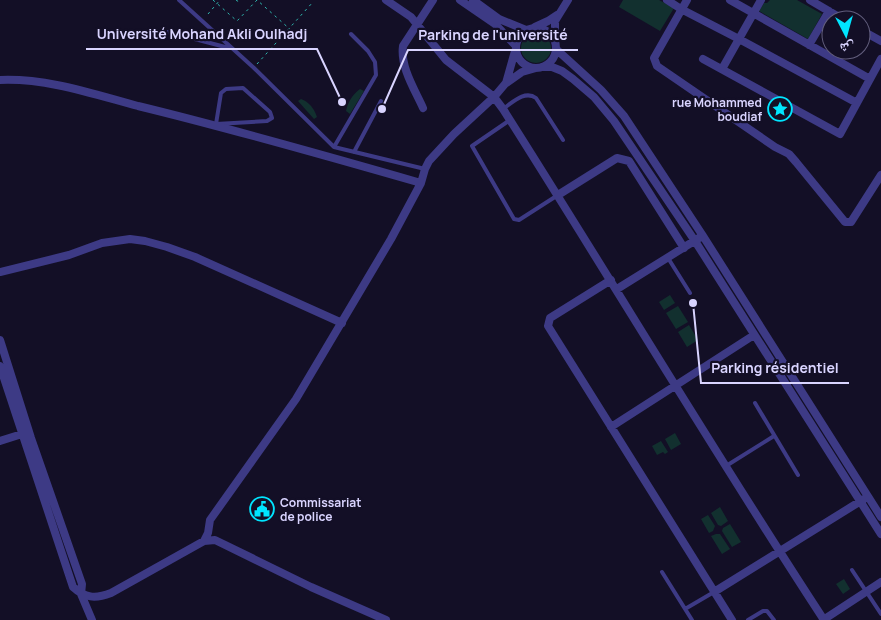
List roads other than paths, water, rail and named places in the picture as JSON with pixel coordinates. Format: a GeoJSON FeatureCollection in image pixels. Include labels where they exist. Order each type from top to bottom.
{"type":"FeatureCollection","features":[{"type":"Feature","properties":{"kind":"street"},"geometry":{"type":"LineString","coordinates":[[386,0],[411,17],[446,60],[494,97],[503,109],[779,552],[824,620],[881,582]]}},
{"type":"Feature","properties":{"kind":"street"},"geometry":{"type":"LineString","coordinates":[[423,108],[403,62],[402,54],[403,46],[433,0]]}},
{"type":"Feature","properties":{"kind":"street"},"geometry":{"type":"LineString","coordinates":[[460,0],[496,24],[515,47],[518,57],[524,64],[562,70],[604,108],[695,241],[881,534]]}},
{"type":"Feature","properties":{"kind":"street"},"geometry":{"type":"LineString","coordinates":[[473,0],[499,19],[528,29],[538,28],[546,30],[552,36],[556,46],[601,90],[624,116],[703,236],[881,517]]}},
{"type":"Feature","properties":{"kind":"street"},"geometry":{"type":"LineString","coordinates":[[505,84],[519,36],[528,29],[557,15],[568,0]]}},
{"type":"Feature","properties":{"kind":"street"},"geometry":{"type":"LineString","coordinates":[[667,0],[857,103]]}},
{"type":"Feature","properties":{"kind":"street"},"geometry":{"type":"LineString","coordinates":[[687,0],[654,58],[657,66],[775,147],[789,154],[845,222],[851,222],[881,175]]}},
{"type":"Feature","properties":{"kind":"street"},"geometry":{"type":"LineString","coordinates":[[730,0],[870,79]]}},
{"type":"Feature","properties":{"kind":"street"},"geometry":{"type":"LineString","coordinates":[[722,69],[761,0]]}},
{"type":"Feature","properties":{"kind":"street"},"geometry":{"type":"LineString","coordinates":[[810,0],[827,10]]}},
{"type":"Feature","properties":{"kind":"street"},"geometry":{"type":"LineString","coordinates":[[204,541],[208,533],[210,520],[296,399],[342,323],[391,239],[421,183],[425,169],[435,154],[505,84],[522,72],[539,67],[552,60],[556,46],[554,30],[557,15]]}},
{"type":"Feature","properties":{"kind":"street"},"geometry":{"type":"LineString","coordinates":[[809,45],[821,25]]}},
{"type":"Feature","properties":{"kind":"street"},"geometry":{"type":"LineString","coordinates":[[703,59],[840,134],[881,59]]}},
{"type":"Feature","properties":{"kind":"street"},"geometry":{"type":"LineString","coordinates":[[0,80],[23,79],[59,85],[216,124],[421,183]]}},
{"type":"Feature","properties":{"kind":"street"},"geometry":{"type":"LineString","coordinates":[[558,195],[617,158],[629,161],[684,248]]}},
{"type":"Feature","properties":{"kind":"street"},"geometry":{"type":"LineString","coordinates":[[874,188],[881,192]]}},
{"type":"Feature","properties":{"kind":"street"},"geometry":{"type":"LineString","coordinates":[[617,290],[703,236]]}},
{"type":"Feature","properties":{"kind":"street"},"geometry":{"type":"LineString","coordinates":[[0,272],[69,255],[102,243],[130,239],[145,241],[167,246],[195,257],[342,323]]}},
{"type":"Feature","properties":{"kind":"street"},"geometry":{"type":"LineString","coordinates":[[611,280],[550,318],[548,326],[732,620]]}},
{"type":"Feature","properties":{"kind":"street"},"geometry":{"type":"LineString","coordinates":[[611,427],[754,335]]}},
{"type":"Feature","properties":{"kind":"street"},"geometry":{"type":"LineString","coordinates":[[0,340],[31,438],[82,584],[81,594]]}},
{"type":"Feature","properties":{"kind":"street"},"geometry":{"type":"LineString","coordinates":[[0,366],[73,587],[81,594],[92,620]]}},
{"type":"Feature","properties":{"kind":"street"},"geometry":{"type":"LineString","coordinates":[[0,441],[22,434]]}},
{"type":"Feature","properties":{"kind":"street"},"geometry":{"type":"LineString","coordinates":[[714,592],[868,497]]}},
{"type":"Feature","properties":{"kind":"street"},"geometry":{"type":"LineString","coordinates":[[81,594],[96,597],[110,593],[204,541],[215,540],[311,587],[386,620]]}},
{"type":"Feature","properties":{"kind":"lane"},"geometry":{"type":"LineString","coordinates":[[179,0],[254,68],[334,147],[425,169]]}},
{"type":"Feature","properties":{"kind":"lane"},"geometry":{"type":"LineString","coordinates":[[168,32],[232,48]]}},
{"type":"Feature","properties":{"kind":"lane"},"geometry":{"type":"LineString","coordinates":[[334,147],[376,74],[375,62],[368,51],[351,34]]}},
{"type":"Feature","properties":{"kind":"lane"},"geometry":{"type":"LineString","coordinates":[[243,88],[270,112],[272,118],[267,121],[216,124],[222,93],[226,89],[243,88]]}},
{"type":"Feature","properties":{"kind":"lane"},"geometry":{"type":"LineString","coordinates":[[503,109],[523,96],[532,95],[536,98],[563,140]]}},
{"type":"Feature","properties":{"kind":"lane"},"geometry":{"type":"LineString","coordinates":[[354,152],[382,101]]}},
{"type":"Feature","properties":{"kind":"lane"},"geometry":{"type":"LineString","coordinates":[[510,120],[472,146],[514,219],[519,220],[558,195]]}},
{"type":"Feature","properties":{"kind":"lane"},"geometry":{"type":"LineString","coordinates":[[668,258],[690,293]]}},
{"type":"Feature","properties":{"kind":"lane"},"geometry":{"type":"LineString","coordinates":[[755,403],[798,475]]}},
{"type":"Feature","properties":{"kind":"lane"},"geometry":{"type":"LineString","coordinates":[[726,466],[774,436]]}},
{"type":"Feature","properties":{"kind":"lane"},"geometry":{"type":"LineString","coordinates":[[852,570],[881,614]]}},
{"type":"Feature","properties":{"kind":"lane"},"geometry":{"type":"LineString","coordinates":[[662,572],[692,620]]}},
{"type":"Feature","properties":{"kind":"lane"},"geometry":{"type":"LineString","coordinates":[[685,609],[714,592]]}},
{"type":"Feature","properties":{"kind":"lane"},"geometry":{"type":"LineString","coordinates":[[748,620],[763,611],[767,611],[774,620]]}},
{"type":"Feature","properties":{"kind":"place","name":"Université Mohand Akli Oulhadj"},"geometry":{"type":"Point","coordinates":[342,102]}},
{"type":"Feature","properties":{"kind":"place","name":"Parking de l'université"},"geometry":{"type":"Point","coordinates":[382,109]}},
{"type":"Feature","properties":{"kind":"place","name":"rue Mohammed boudiaf"},"geometry":{"type":"Point","coordinates":[780,109]}},
{"type":"Feature","properties":{"kind":"place","name":"Parking résidentiel"},"geometry":{"type":"Point","coordinates":[693,303]}},
{"type":"Feature","properties":{"kind":"place","name":"Commissariat de police"},"geometry":{"type":"Point","coordinates":[262,509]}}]}
